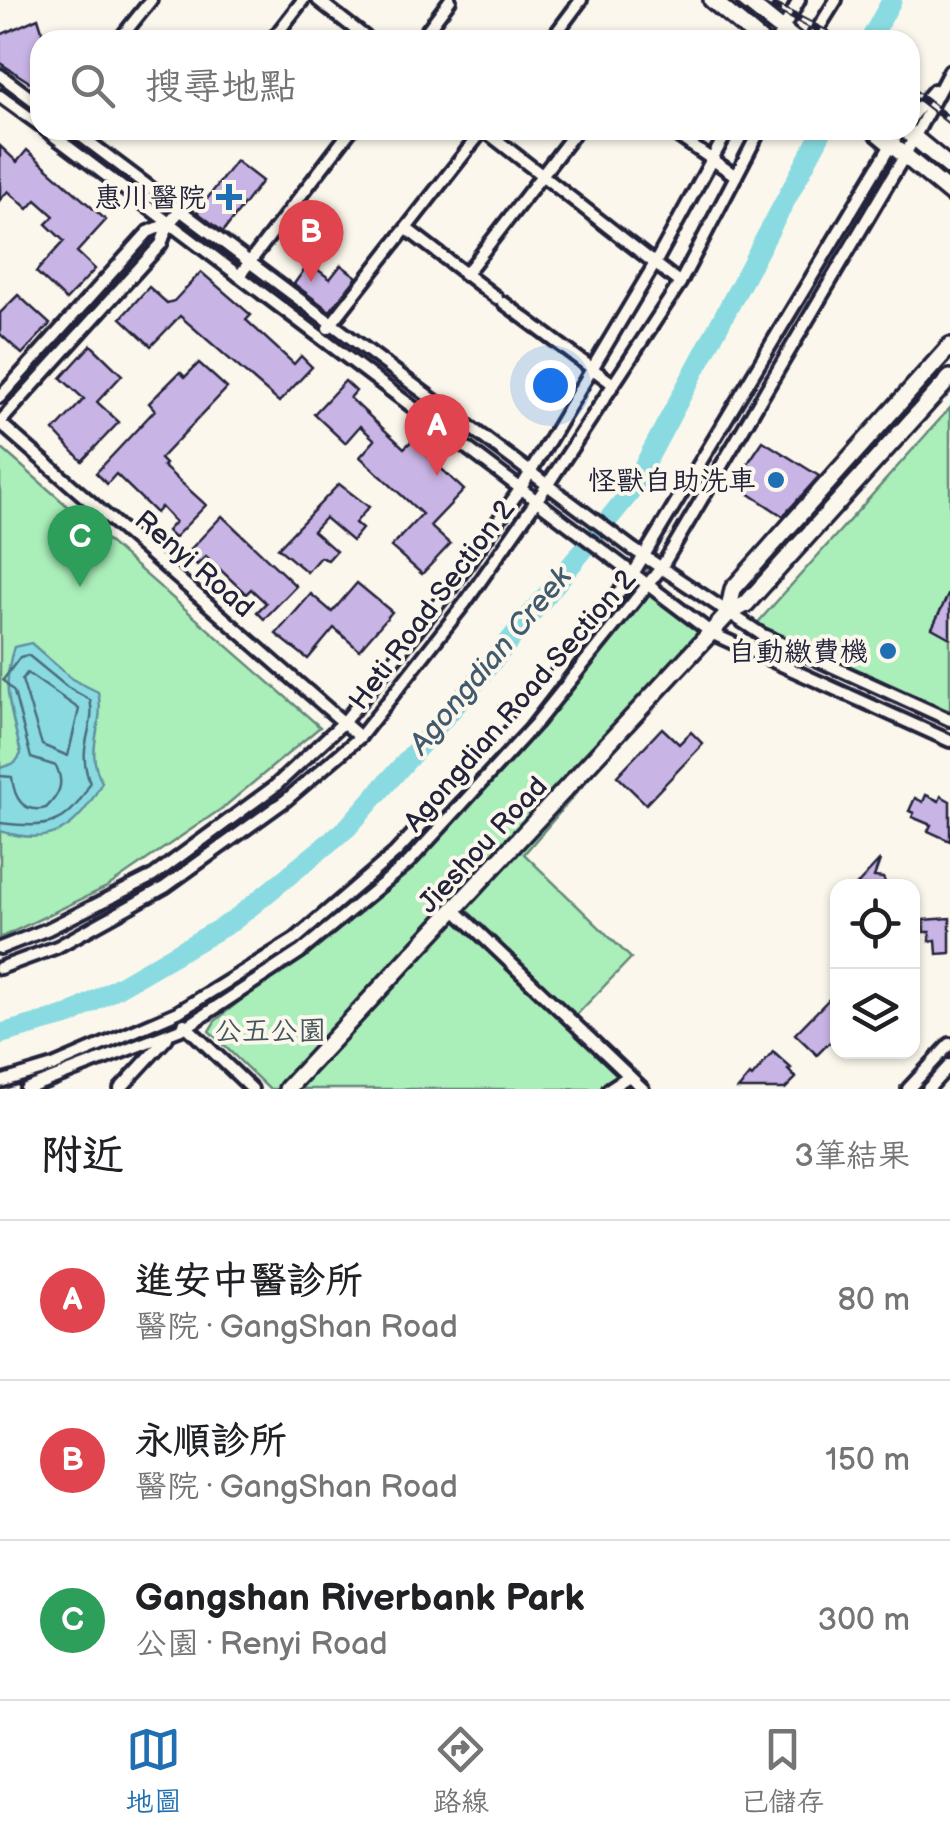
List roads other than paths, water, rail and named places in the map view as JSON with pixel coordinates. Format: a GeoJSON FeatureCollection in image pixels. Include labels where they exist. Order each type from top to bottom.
{"type":"FeatureCollection","features":[{"type":"Feature","properties":{"kind":"main road"},"geometry":{"type":"LineString","coordinates":[[712,0],[748,30]]}},
{"type":"Feature","properties":{"kind":"main road"},"geometry":{"type":"LineString","coordinates":[[745,0],[777,30]]}},
{"type":"Feature","properties":{"kind":"main road"},"geometry":{"type":"LineString","coordinates":[[898,140],[905,155],[950,192]]}},
{"type":"Feature","properties":{"kind":"main road"},"geometry":{"type":"LineString","coordinates":[[904,140],[950,167]]}},
{"type":"Feature","properties":{"kind":"main road"},"geometry":{"type":"LineString","coordinates":[[728,614],[733,590],[950,346]]}},
{"type":"Feature","properties":{"kind":"main road"},"geometry":{"type":"LineString","coordinates":[[728,614],[746,604],[950,378]]}},
{"type":"Feature","properties":{"kind":"main road","name":"Jieshou Road"},"geometry":{"type":"LineString","coordinates":[[288,1089],[728,614]]}},
{"type":"Feature","properties":{"kind":"street"},"geometry":{"type":"LineString","coordinates":[[127,30],[151,0]]}},
{"type":"Feature","properties":{"kind":"street"},"geometry":{"type":"LineString","coordinates":[[280,30],[303,0]]}},
{"type":"Feature","properties":{"kind":"street"},"geometry":{"type":"LineString","coordinates":[[318,0],[356,30]]}},
{"type":"Feature","properties":{"kind":"street"},"geometry":{"type":"LineString","coordinates":[[428,30],[450,0]]}},
{"type":"Feature","properties":{"kind":"street"},"geometry":{"type":"LineString","coordinates":[[558,30],[581,0]]}},
{"type":"Feature","properties":{"kind":"street"},"geometry":{"type":"LineString","coordinates":[[788,30],[799,0]]}},
{"type":"Feature","properties":{"kind":"street"},"geometry":{"type":"LineString","coordinates":[[818,30],[836,0]]}},
{"type":"Feature","properties":{"kind":"street","name":"Agongdian Road Section 2"},"geometry":{"type":"LineString","coordinates":[[920,106],[949,73]]}},
{"type":"Feature","properties":{"kind":"street","name":"Agongdian Road Section 2"},"geometry":{"type":"LineString","coordinates":[[920,106],[949,73]]}},
{"type":"Feature","properties":{"kind":"street"},"geometry":{"type":"LineString","coordinates":[[0,75],[30,98]]}},
{"type":"Feature","properties":{"kind":"street"},"geometry":{"type":"LineString","coordinates":[[0,96],[30,118]]}},
{"type":"Feature","properties":{"kind":"street"},"geometry":{"type":"LineString","coordinates":[[60,140],[713,634],[950,741]]}},
{"type":"Feature","properties":{"kind":"street"},"geometry":{"type":"LineString","coordinates":[[86,140],[633,550],[728,614],[762,634],[950,720]]}},
{"type":"Feature","properties":{"kind":"street"},"geometry":{"type":"LineString","coordinates":[[239,276],[343,140]]}},
{"type":"Feature","properties":{"kind":"street"},"geometry":{"type":"LineString","coordinates":[[322,336],[476,140]]}},
{"type":"Feature","properties":{"kind":"street"},"geometry":{"type":"LineString","coordinates":[[497,140],[680,283]]}},
{"type":"Feature","properties":{"kind":"street"},"geometry":{"type":"LineString","coordinates":[[465,274],[569,140]]}},
{"type":"Feature","properties":{"kind":"street"},"geometry":{"type":"LineString","coordinates":[[682,140],[736,176]]}},
{"type":"Feature","properties":{"kind":"street","name":"Heti Road Section 2"},"geometry":{"type":"LineString","coordinates":[[0,948],[48,929],[153,876],[274,788],[344,722],[450,589],[520,488],[654,265],[722,140]]}},
{"type":"Feature","properties":{"kind":"street","name":"Heti Road Section 2"},"geometry":{"type":"LineString","coordinates":[[0,968],[57,947],[166,886],[286,800],[360,736],[465,603],[548,484],[680,283],[755,140]]}},
{"type":"Feature","properties":{"kind":"street","name":"Agongdian Road Section 2"},"geometry":{"type":"LineString","coordinates":[[0,1082],[53,1066],[178,1012],[294,940],[395,853],[520,720],[633,574],[892,140]]}},
{"type":"Feature","properties":{"kind":"street","name":"Agongdian Road Section 2"},"geometry":{"type":"LineString","coordinates":[[26,1089],[186,1027],[300,952],[408,862],[536,723],[662,568],[905,155]]}},
{"type":"Feature","properties":{"kind":"street"},"geometry":{"type":"LineString","coordinates":[[0,422],[161,244],[181,210]]}},
{"type":"Feature","properties":{"kind":"street"},"geometry":{"type":"LineString","coordinates":[[0,396],[148,232],[170,223]]}},
{"type":"Feature","properties":{"kind":"street"},"geometry":{"type":"LineString","coordinates":[[406,229],[613,384]]}},
{"type":"Feature","properties":{"kind":"street"},"geometry":{"type":"LineString","coordinates":[[91,295],[104,307]]}},
{"type":"Feature","properties":{"kind":"street","name":"Renyi Road"},"geometry":{"type":"LineString","coordinates":[[0,422],[360,736]]}},
{"type":"Feature","properties":{"kind":"street"},"geometry":{"type":"LineString","coordinates":[[455,910],[643,1089]]}},
{"type":"Feature","properties":{"kind":"street"},"geometry":{"type":"LineString","coordinates":[[178,1012],[186,1027],[252,1089]]}},
{"type":"Feature","properties":{"kind":"street"},"geometry":{"type":"LineString","coordinates":[[120,1089],[172,1033]]}},
{"type":"Feature","properties":{"kind":"street"},"geometry":{"type":"LineString","coordinates":[[908,1089],[950,1044]]}},
{"type":"Feature","properties":{"kind":"street"},"geometry":{"type":"LineString","coordinates":[[928,1089],[950,1065]]}},
{"type":"Feature","properties":{"kind":"street"},"geometry":{"type":"LineString","coordinates":[[609,1089],[629,1076]]}},
{"type":"Feature","properties":{"kind":"street"},"geometry":{"type":"LineString","coordinates":[[623,1089],[629,1076]]}},
{"type":"Feature","properties":{"kind":"water"},"geometry":{"type":"Polygon","coordinates":[[[31,643],[72,679],[98,692],[94,759],[102,782],[74,822],[50,835],[35,837],[0,831],[0,768],[15,763],[21,754],[9,700],[10,662],[14,647],[31,643]]]}},
{"type":"Feature","properties":{"kind":"waterway","name":"Agongdian Creek"},"geometry":{"type":"LineString","coordinates":[[876,30],[892,0]]}},
{"type":"Feature","properties":{"kind":"waterway","name":"Agongdian Creek"},"geometry":{"type":"LineString","coordinates":[[0,1034],[70,1015],[233,921],[347,828],[470,689],[629,494],[818,140]]}},
{"type":"Feature","properties":{"kind":"railway"},"geometry":{"type":"LineString","coordinates":[[762,0],[820,30]]}},
{"type":"Feature","properties":{"kind":"railway"},"geometry":{"type":"LineString","coordinates":[[920,98],[950,121]]}},
{"type":"Feature","properties":{"kind":"place","name":"惠川醫院"},"geometry":{"type":"Point","coordinates":[229,197]}},
{"type":"Feature","properties":{"kind":"place","name":"永順診所"},"geometry":{"type":"Point","coordinates":[311,282]}},
{"type":"Feature","properties":{"kind":"place","name":"進安中醫診所"},"geometry":{"type":"Point","coordinates":[437,476]}},
{"type":"Feature","properties":{"kind":"place","name":"怪獸自助洗車"},"geometry":{"type":"Point","coordinates":[776,480]}},
{"type":"Feature","properties":{"kind":"place","name":"Gangshan Riverbank Park"},"geometry":{"type":"Point","coordinates":[80,587]}},
{"type":"Feature","properties":{"kind":"place","name":"自動繳費機"},"geometry":{"type":"Point","coordinates":[888,651]}},
{"type":"Feature","properties":{"kind":"park label","name":"公五公園"},"geometry":{"type":"Point","coordinates":[270,1030]}}]}
